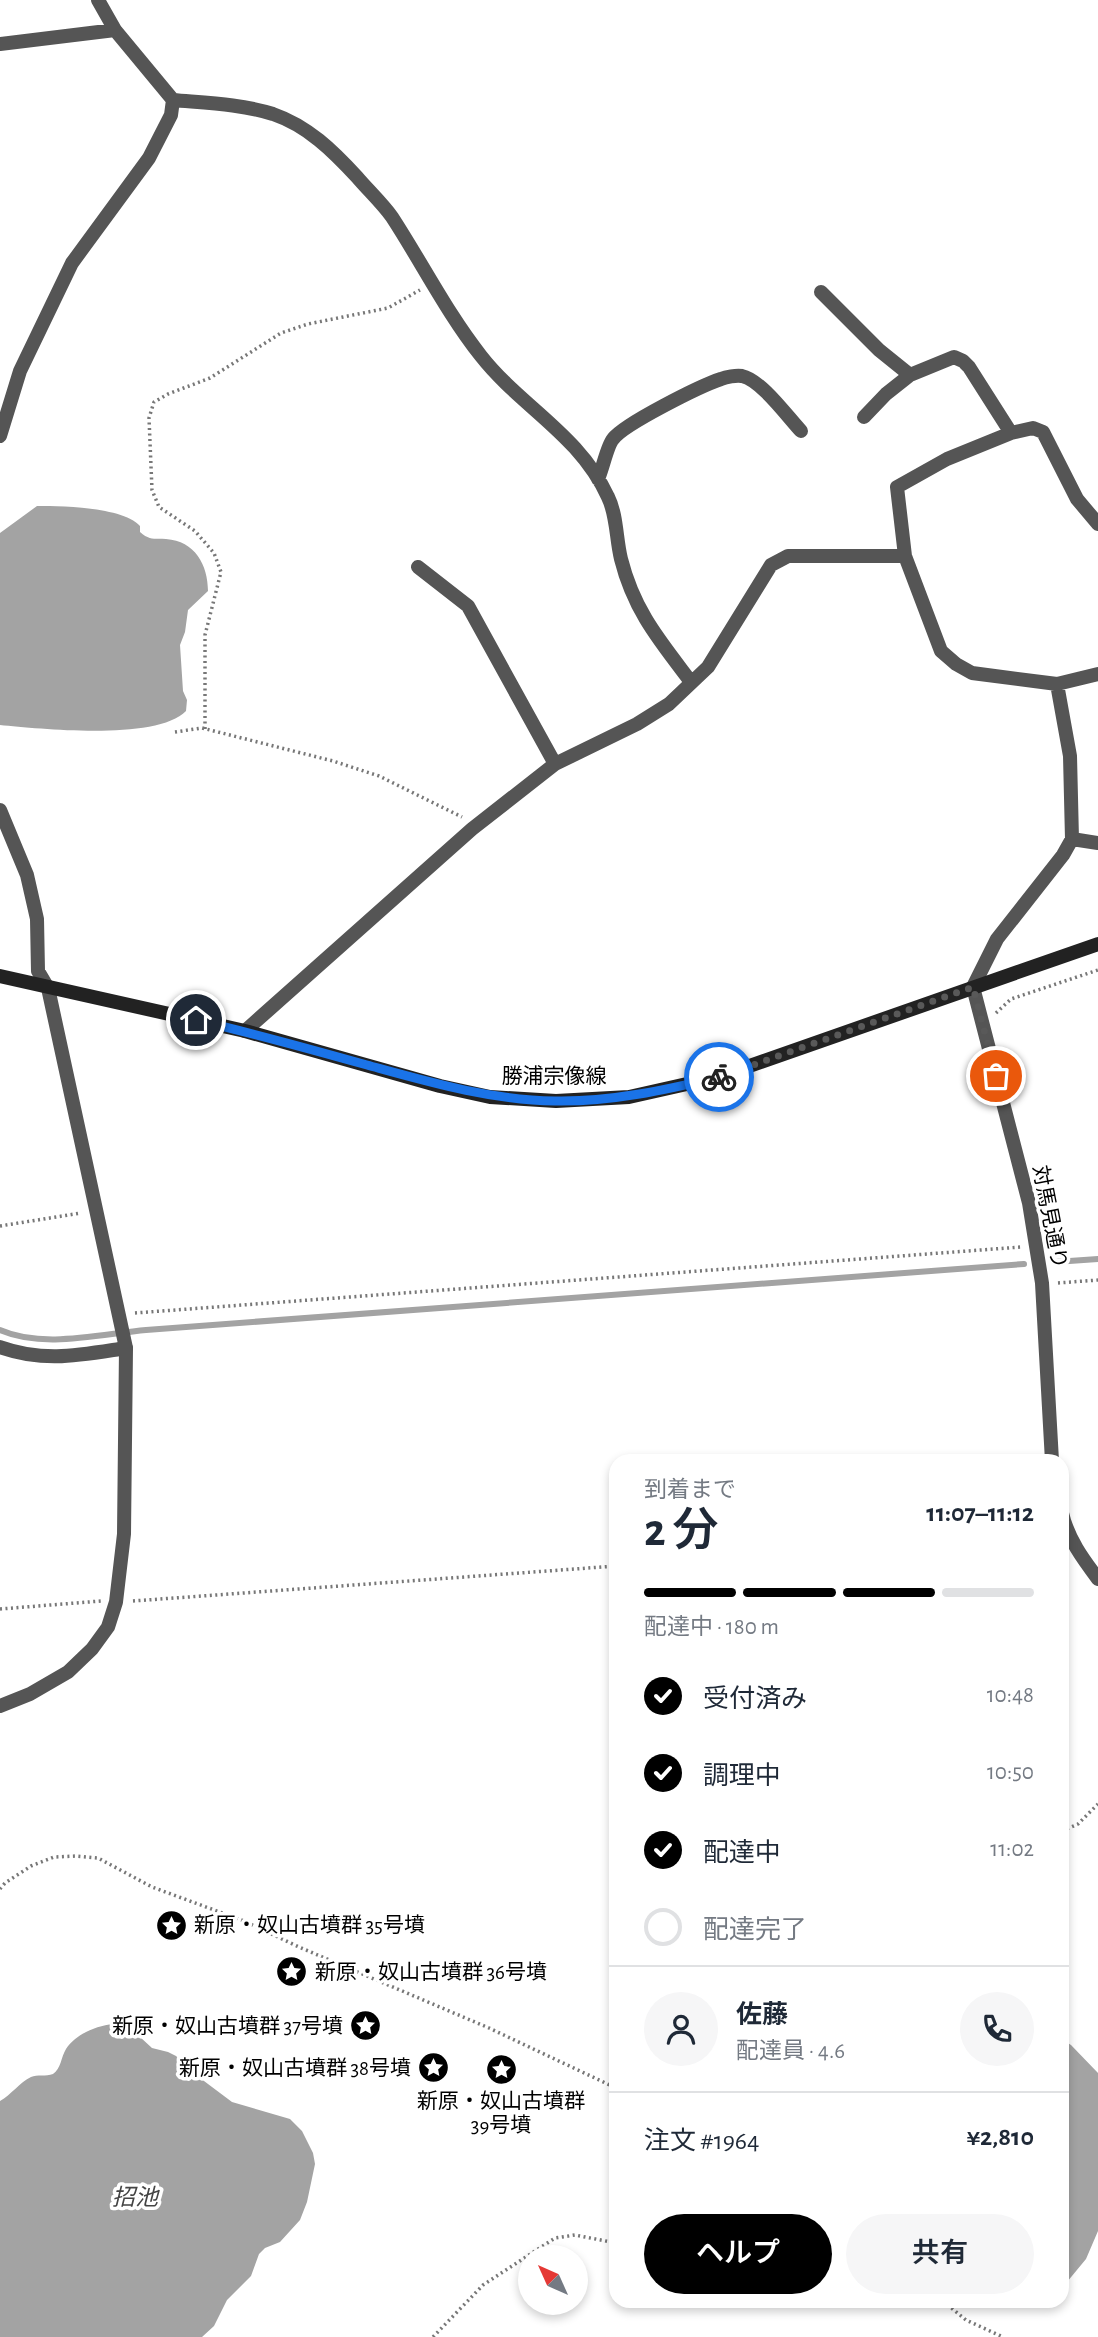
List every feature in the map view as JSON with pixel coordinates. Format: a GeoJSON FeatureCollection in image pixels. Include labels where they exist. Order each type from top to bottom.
{"type":"FeatureCollection","features":[{"type":"Feature","properties":{"kind":"main road","name":"勝浦宗像線"},"geometry":{"type":"LineString","coordinates":[[0,976],[245,1031],[440,1086],[490,1097],[556,1101],[629,1097],[718,1077],[1098,944]]}},
{"type":"Feature","properties":{"kind":"street"},"geometry":{"type":"LineString","coordinates":[[0,436],[20,371],[72,263],[149,158],[171,115],[173,100],[115,30],[98,0]]}},
{"type":"Feature","properties":{"kind":"street"},"geometry":{"type":"LineString","coordinates":[[0,44],[115,30]]}},
{"type":"Feature","properties":{"kind":"street"},"geometry":{"type":"LineString","coordinates":[[173,100],[234,105],[274,115],[309,132],[336,154],[390,215],[482,358],[527,403],[568,438],[598,479],[609,499],[621,560],[636,606],[691,682]]}},
{"type":"Feature","properties":{"kind":"street"},"geometry":{"type":"LineString","coordinates":[[821,292],[879,350],[910,375]]}},
{"type":"Feature","properties":{"kind":"street"},"geometry":{"type":"LineString","coordinates":[[864,417],[886,394],[910,375],[954,357],[969,367],[1011,433]]}},
{"type":"Feature","properties":{"kind":"street"},"geometry":{"type":"LineString","coordinates":[[598,479],[606,463],[609,445],[615,436],[656,410],[723,377],[742,376],[760,386],[801,431]]}},
{"type":"Feature","properties":{"kind":"street"},"geometry":{"type":"LineString","coordinates":[[1098,524],[1077,499],[1043,432],[1033,428],[1011,433],[947,459],[897,487],[905,556],[941,651],[972,673],[1057,684],[1098,674]]}},
{"type":"Feature","properties":{"kind":"street"},"geometry":{"type":"LineString","coordinates":[[245,1031],[472,829],[555,764],[637,724],[669,704],[708,667],[771,565],[788,556],[905,556]]}},
{"type":"Feature","properties":{"kind":"street"},"geometry":{"type":"LineString","coordinates":[[418,567],[468,606],[555,764]]}},
{"type":"Feature","properties":{"kind":"street"},"geometry":{"type":"LineString","coordinates":[[973,987],[997,939],[1063,855],[1072,839],[1070,756],[1057,684]]}},
{"type":"Feature","properties":{"kind":"street"},"geometry":{"type":"LineString","coordinates":[[0,810],[27,875],[37,919],[38,971],[48,988],[125,1343],[124,1534],[116,1602],[108,1627],[92,1649],[68,1672],[30,1694],[0,1706]]}},
{"type":"Feature","properties":{"kind":"street"},"geometry":{"type":"LineString","coordinates":[[1072,839],[1098,843]]}},
{"type":"Feature","properties":{"kind":"street","name":"対馬見通り"},"geometry":{"type":"LineString","coordinates":[[973,987],[1029,1203],[1042,1283],[1052,1454]]}},
{"type":"Feature","properties":{"kind":"street"},"geometry":{"type":"LineString","coordinates":[[0,1347],[22,1355],[59,1358],[125,1343]]}},
{"type":"Feature","properties":{"kind":"street"},"geometry":{"type":"LineString","coordinates":[[1069,1533],[1098,1579]]}},
{"type":"Feature","properties":{"kind":"path"},"geometry":{"type":"LineString","coordinates":[[205,729],[205,635],[221,572],[214,553],[195,531],[159,507],[152,490],[149,418],[154,402],[210,378],[281,332],[388,308],[423,289],[431,280]]}},
{"type":"Feature","properties":{"kind":"path"},"geometry":{"type":"LineString","coordinates":[[175,732],[205,729],[333,761],[379,776],[459,814],[472,829]]}},
{"type":"Feature","properties":{"kind":"path"},"geometry":{"type":"LineString","coordinates":[[983,1023],[1011,999],[1098,970]]}},
{"type":"Feature","properties":{"kind":"path"},"geometry":{"type":"LineString","coordinates":[[0,1226],[97,1209]]}},
{"type":"Feature","properties":{"kind":"path"},"geometry":{"type":"LineString","coordinates":[[120,1318],[1036,1246]]}},
{"type":"Feature","properties":{"kind":"path"},"geometry":{"type":"LineString","coordinates":[[1042,1283],[1098,1280]]}},
{"type":"Feature","properties":{"kind":"path"},"geometry":{"type":"LineString","coordinates":[[0,1609],[609,1567]]}},
{"type":"Feature","properties":{"kind":"path"},"geometry":{"type":"LineString","coordinates":[[1069,1828],[1078,1824],[1098,1804]]}},
{"type":"Feature","properties":{"kind":"path"},"geometry":{"type":"LineString","coordinates":[[0,1889],[5,1882],[31,1866],[54,1857],[99,1858],[152,1886],[244,1921],[489,2028],[609,2085]]}},
{"type":"Feature","properties":{"kind":"path"},"geometry":{"type":"LineString","coordinates":[[433,2337],[483,2285],[555,2238],[575,2235],[609,2242]]}},
{"type":"Feature","properties":{"kind":"path"},"geometry":{"type":"LineString","coordinates":[[951,2308],[966,2320],[1003,2337]]}},
{"type":"Feature","properties":{"kind":"water"},"geometry":{"type":"Polygon","coordinates":[[[37,506],[92,509],[120,515],[140,526],[140,532],[147,537],[185,544],[198,556],[206,572],[208,591],[188,610],[180,645],[186,711],[171,720],[125,730],[70,730],[0,725],[0,533],[37,506]]]}},
{"type":"Feature","properties":{"kind":"water","name":"招池"},"geometry":{"type":"Polygon","coordinates":[[[113,2024],[127,2025],[152,2048],[176,2056],[232,2102],[290,2119],[302,2131],[313,2153],[315,2164],[307,2202],[300,2220],[280,2242],[265,2248],[259,2254],[251,2276],[227,2300],[214,2326],[202,2337],[0,2337],[0,2101],[31,2077],[53,2074],[58,2069],[66,2049],[81,2035],[113,2024]]]}},
{"type":"Feature","properties":{"kind":"water"},"geometry":{"type":"Polygon","coordinates":[[[1069,2044],[1098,2073],[1098,2231],[1086,2259],[1069,2280],[1069,2044]]]}},
{"type":"Feature","properties":{"kind":"waterway"},"geometry":{"type":"LineString","coordinates":[[1055,1262],[1098,1259]]}},
{"type":"Feature","properties":{"kind":"waterway"},"geometry":{"type":"LineString","coordinates":[[0,1330],[35,1339],[72,1339],[146,1330],[1024,1264]]}},
{"type":"Feature","properties":{"kind":"way so far"},"geometry":{"type":"LineString","coordinates":[[719,1077],[973,987],[996,1076]]}},
{"type":"Feature","properties":{"kind":"place","name":"新原・奴山古墳群 35号墳"},"geometry":{"type":"Point","coordinates":[171,1925]}},
{"type":"Feature","properties":{"kind":"place","name":"新原・奴山古墳群 36号墳"},"geometry":{"type":"Point","coordinates":[292,1972]}},
{"type":"Feature","properties":{"kind":"place","name":"新原・奴山古墳群 37号墳"},"geometry":{"type":"Point","coordinates":[366,2026]}},
{"type":"Feature","properties":{"kind":"place","name":"新原・奴山古墳群 38号墳"},"geometry":{"type":"Point","coordinates":[434,2068]}},
{"type":"Feature","properties":{"kind":"place","name":"新原・奴山古墳群 39号墳"},"geometry":{"type":"Point","coordinates":[501,2069]}},
{"type":"Feature","properties":{"kind":"route"},"geometry":{"type":"LineString","coordinates":[[196,1020],[490,1097],[556,1101],[629,1097],[719,1077]]}}]}
